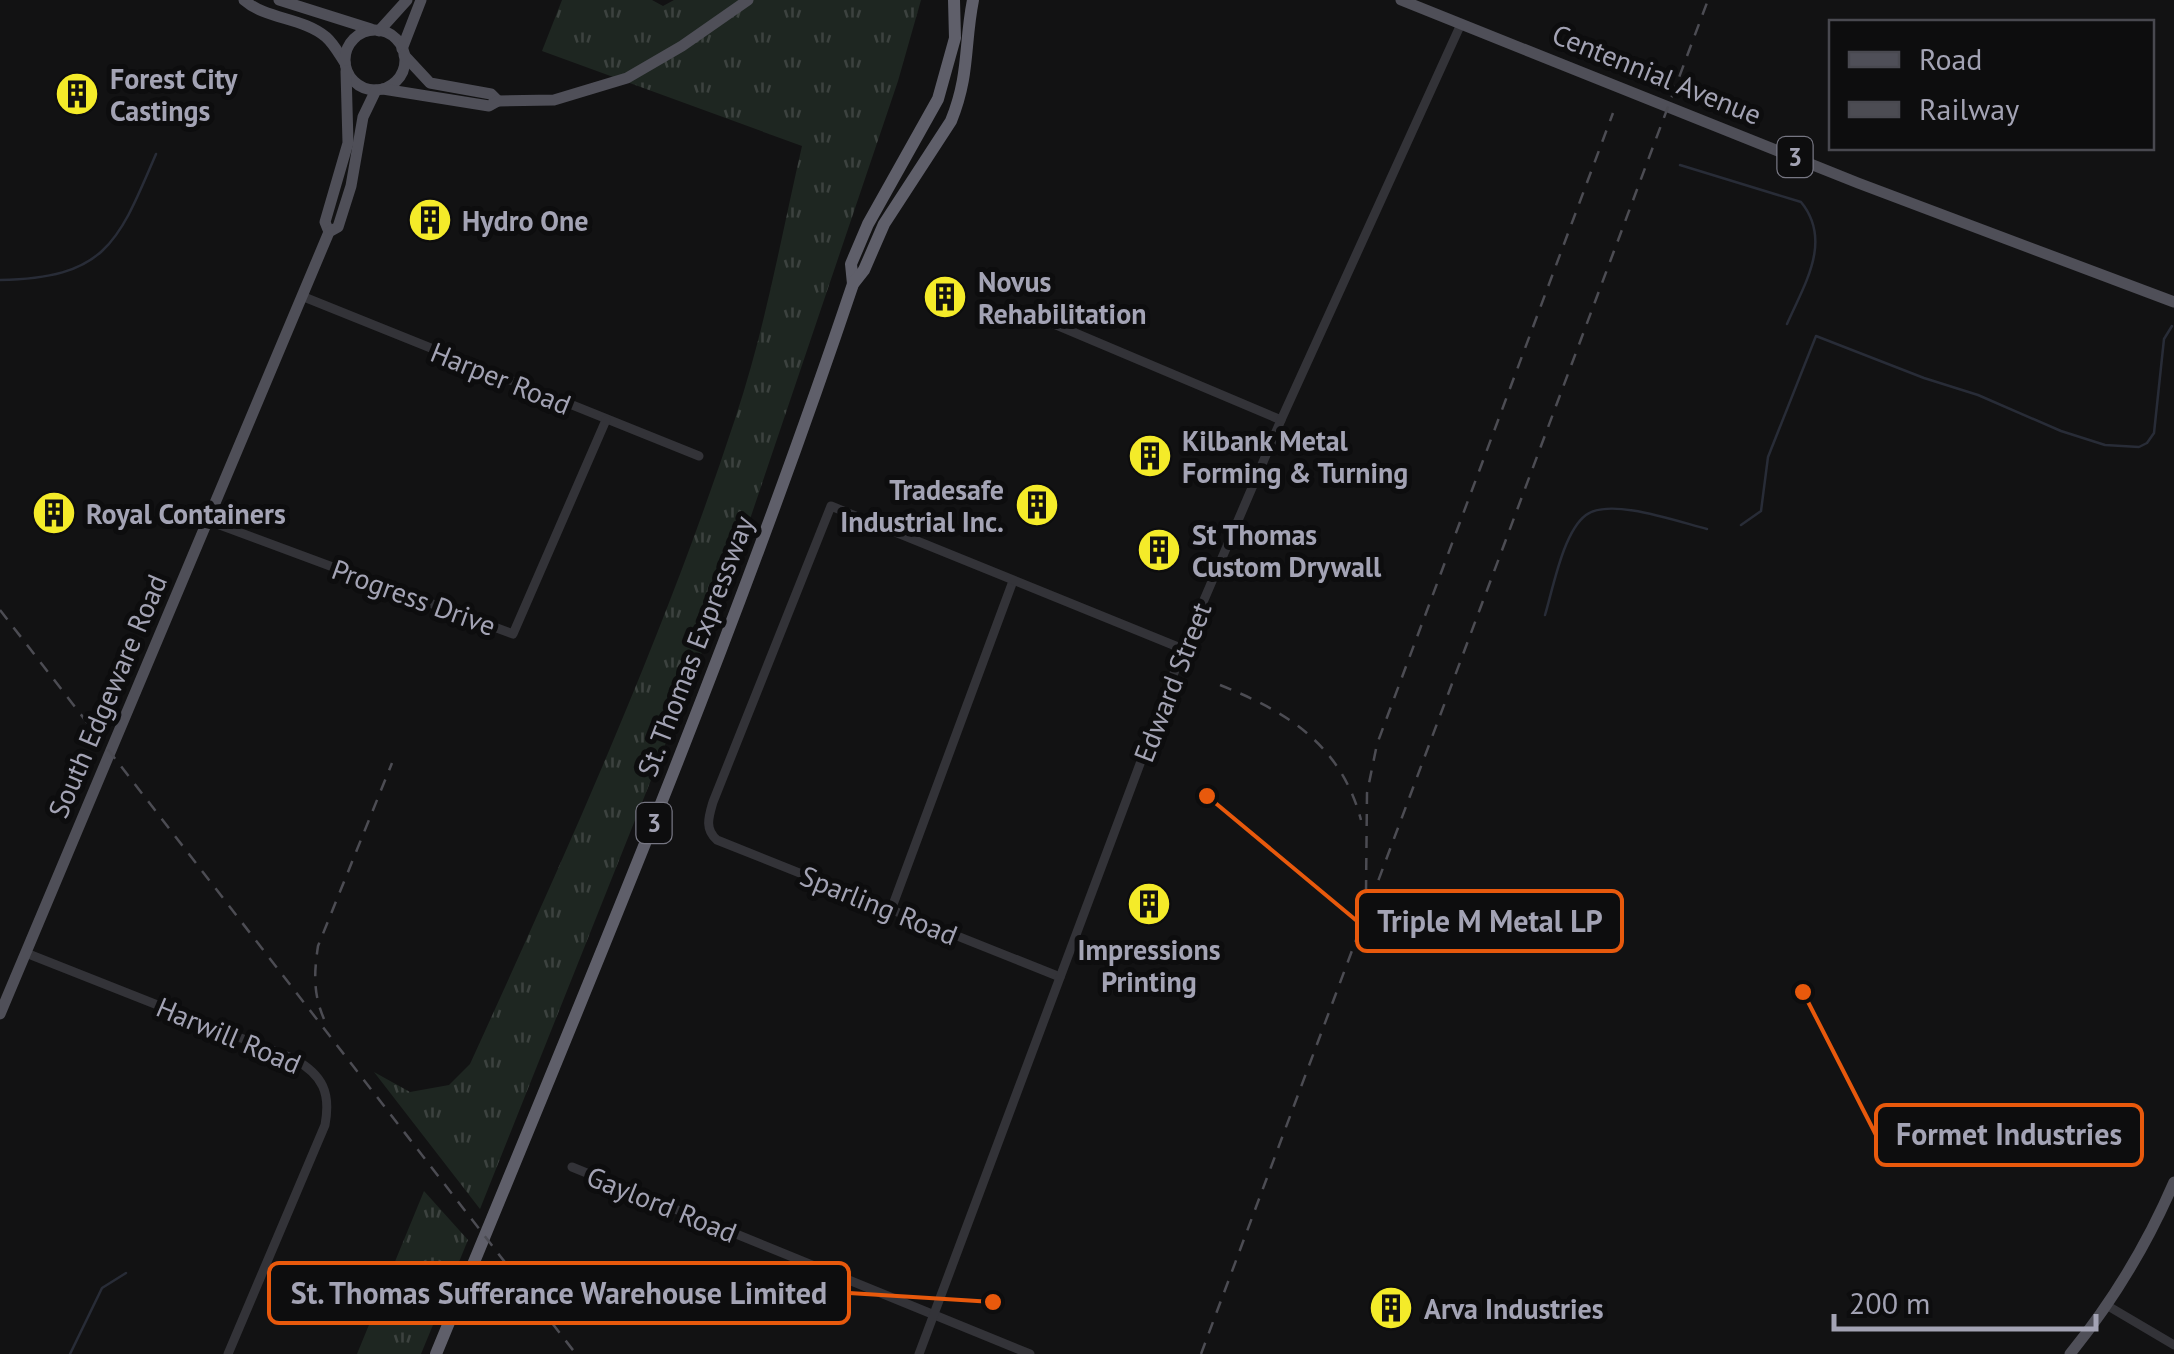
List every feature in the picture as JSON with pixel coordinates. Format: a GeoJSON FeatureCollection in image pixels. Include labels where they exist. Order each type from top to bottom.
{"type":"FeatureCollection","features":[{"type":"Feature","properties":{"kind":"highway","name":"St. Thomas Expressway"},"geometry":{"type":"LineString","coordinates":[[852,284],[851,264],[868,224],[938,99],[955,38],[954,0]]}},
{"type":"Feature","properties":{"kind":"highway","name":"St. Thomas Expressway"},"geometry":{"type":"LineString","coordinates":[[436,1354],[696,716],[774,510],[852,284],[864,270],[884,224],[951,121],[965,80],[973,0]]}},
{"type":"Feature","properties":{"kind":"main road"},"geometry":{"type":"LineString","coordinates":[[244,0],[254,8],[326,37],[358,85],[489,106],[498,100],[554,100],[627,78],[748,0]]}},
{"type":"Feature","properties":{"kind":"main road"},"geometry":{"type":"LineString","coordinates":[[279,0],[394,37],[430,83],[492,94],[498,100]]}},
{"type":"Feature","properties":{"kind":"main road"},"geometry":{"type":"LineString","coordinates":[[346,67],[353,40],[377,31],[407,0]]}},
{"type":"Feature","properties":{"kind":"main road"},"geometry":{"type":"LineString","coordinates":[[379,90],[402,72],[403,52],[421,0]]}},
{"type":"Feature","properties":{"kind":"main road","name":"Centennial Avenue"},"geometry":{"type":"LineString","coordinates":[[1401,0],[1858,182],[2174,302]]}},
{"type":"Feature","properties":{"kind":"main road","name":"South Edgeware Road"},"geometry":{"type":"LineString","coordinates":[[329,232],[324,222],[348,142],[346,67]]}},
{"type":"Feature","properties":{"kind":"main road","name":"South Edgeware Road"},"geometry":{"type":"LineString","coordinates":[[0,1014],[329,232],[338,227],[363,117],[379,90]]}},
{"type":"Feature","properties":{"kind":"main road"},"geometry":{"type":"LineString","coordinates":[[2070,1354],[2108,1306],[2145,1243],[2174,1182]]}},
{"type":"Feature","properties":{"kind":"street","name":"Edward Street"},"geometry":{"type":"LineString","coordinates":[[919,1354],[1183,649],[1281,420],[1461,24]]}},
{"type":"Feature","properties":{"kind":"street","name":"Harper Road"},"geometry":{"type":"LineString","coordinates":[[304,297],[699,456]]}},
{"type":"Feature","properties":{"kind":"street"},"geometry":{"type":"LineString","coordinates":[[1036,316],[1281,420]]}},
{"type":"Feature","properties":{"kind":"street","name":"Progress Drive"},"geometry":{"type":"LineString","coordinates":[[209,520],[513,634],[606,420]]}},
{"type":"Feature","properties":{"kind":"street","name":"Sparling Road"},"geometry":{"type":"LineString","coordinates":[[1013,581],[831,506],[708,822],[710,834],[717,840],[1060,977]]}},
{"type":"Feature","properties":{"kind":"street"},"geometry":{"type":"LineString","coordinates":[[891,910],[1013,581],[1183,649]]}},
{"type":"Feature","properties":{"kind":"street","name":"Harwill Road"},"geometry":{"type":"LineString","coordinates":[[26,952],[294,1059],[309,1067],[324,1084],[328,1109],[325,1125],[228,1354]]}},
{"type":"Feature","properties":{"kind":"street","name":"Gaylord Road"},"geometry":{"type":"LineString","coordinates":[[572,1167],[1030,1354]]}},
{"type":"Feature","properties":{"kind":"street"},"geometry":{"type":"LineString","coordinates":[[2108,1306],[2172,1344],[2164,1354]]}},
{"type":"Feature","properties":{"kind":"green space"},"geometry":{"type":"Polygon","coordinates":[[[562,0],[652,0],[663,6],[674,0],[921,0],[898,81],[722,602],[480,1209],[374,1072],[410,1092],[449,1085],[470,1064],[612,745],[707,502],[755,352],[802,146],[542,51],[562,0]]]}},
{"type":"Feature","properties":{"kind":"green space"},"geometry":{"type":"Polygon","coordinates":[[[424,1191],[468,1240],[421,1354],[357,1354],[424,1191]]]}},
{"type":"Feature","properties":{"kind":"waterway"},"geometry":{"type":"LineString","coordinates":[[0,280],[64,272],[104,250],[130,211],[156,154]]}},
{"type":"Feature","properties":{"kind":"waterway"},"geometry":{"type":"LineString","coordinates":[[1680,165],[1801,202],[1815,232],[1815,247],[1807,279],[1787,324]]}},
{"type":"Feature","properties":{"kind":"waterway"},"geometry":{"type":"LineString","coordinates":[[1741,525],[1761,511],[1768,457],[1816,336],[1978,395],[2061,431],[2105,445],[2139,447],[2154,433],[2164,339],[2172,326]]}},
{"type":"Feature","properties":{"kind":"waterway"},"geometry":{"type":"LineString","coordinates":[[1545,615],[1565,547],[1586,515],[1597,510],[1627,510],[1707,529]]}},
{"type":"Feature","properties":{"kind":"waterway"},"geometry":{"type":"LineString","coordinates":[[70,1354],[102,1288],[126,1273]]}},
{"type":"Feature","properties":{"kind":"railway"},"geometry":{"type":"LineString","coordinates":[[1201,1354],[1708,0]]}},
{"type":"Feature","properties":{"kind":"railway"},"geometry":{"type":"LineString","coordinates":[[1366,892],[1367,793],[1377,744],[1613,113]]}},
{"type":"Feature","properties":{"kind":"railway"},"geometry":{"type":"LineString","coordinates":[[0,610],[576,1354]]}},
{"type":"Feature","properties":{"kind":"railway"},"geometry":{"type":"LineString","coordinates":[[1220,685],[1289,720],[1326,751],[1352,794],[1361,820]]}},
{"type":"Feature","properties":{"kind":"railway"},"geometry":{"type":"LineString","coordinates":[[324,1019],[315,983],[318,946],[392,763]]}},
{"type":"Feature","properties":{"kind":"place","name":"Forest City Castings"},"geometry":{"type":"Point","coordinates":[77,94]}},
{"type":"Feature","properties":{"kind":"place","name":"Hydro One"},"geometry":{"type":"Point","coordinates":[430,220]}},
{"type":"Feature","properties":{"kind":"place","name":"Novus Rehabilitation"},"geometry":{"type":"Point","coordinates":[945,297]}},
{"type":"Feature","properties":{"kind":"place","name":"Kilbank Metal Forming & Turning"},"geometry":{"type":"Point","coordinates":[1150,456]}},
{"type":"Feature","properties":{"kind":"place","name":"Tradesafe Industrial Inc."},"geometry":{"type":"Point","coordinates":[1037,505]}},
{"type":"Feature","properties":{"kind":"place","name":"Royal Containers"},"geometry":{"type":"Point","coordinates":[54,513]}},
{"type":"Feature","properties":{"kind":"place","name":"St Thomas Custom Drywall"},"geometry":{"type":"Point","coordinates":[1159,550]}},
{"type":"Feature","properties":{"kind":"place","name":"Triple M Metal LP"},"geometry":{"type":"Point","coordinates":[1207,796]}},
{"type":"Feature","properties":{"kind":"place","name":"Impressions Printing"},"geometry":{"type":"Point","coordinates":[1149,904]}},
{"type":"Feature","properties":{"kind":"place","name":"Formet Industries"},"geometry":{"type":"Point","coordinates":[1803,992]}},
{"type":"Feature","properties":{"kind":"place","name":"St. Thomas Sufferance Warehouse Limited"},"geometry":{"type":"Point","coordinates":[993,1302]}},
{"type":"Feature","properties":{"kind":"place","name":"Arva Industries"},"geometry":{"type":"Point","coordinates":[1391,1308]}}]}
